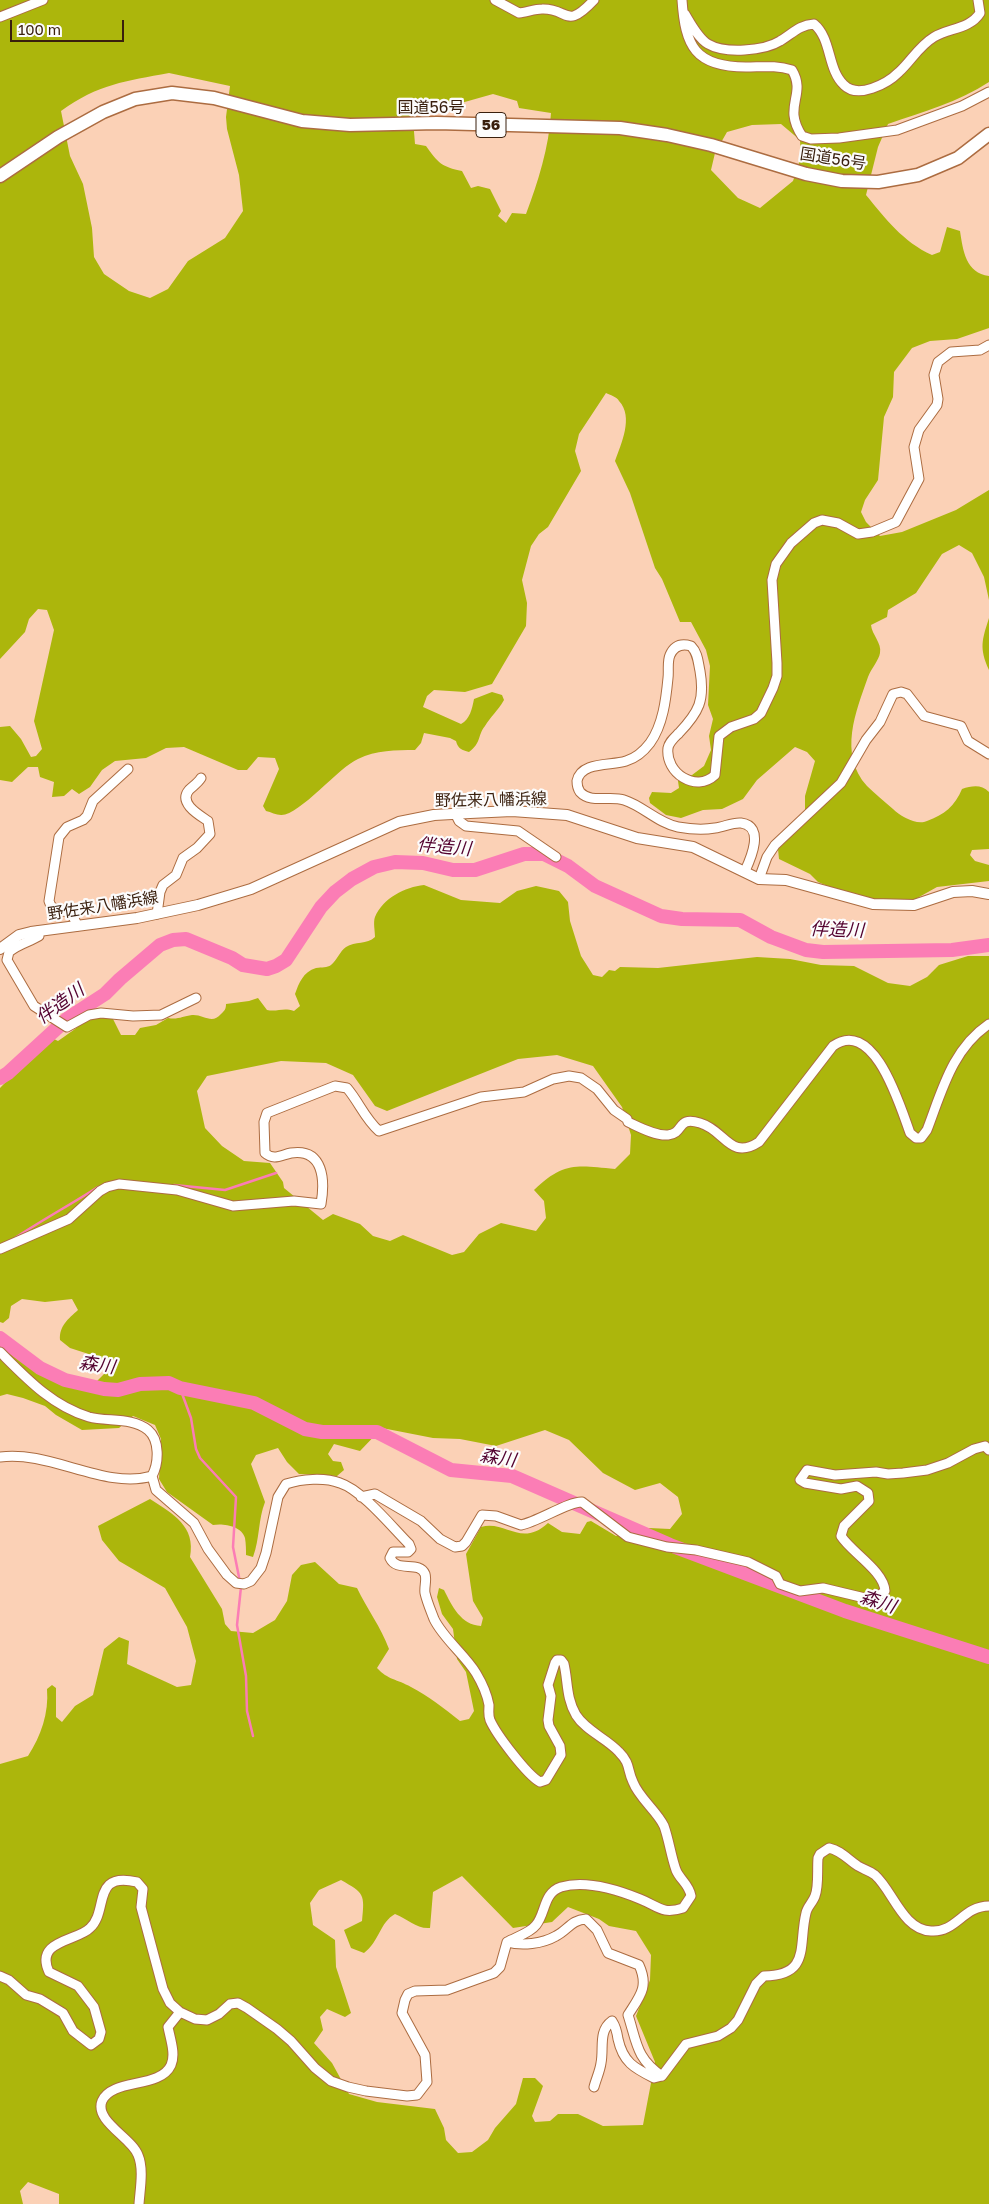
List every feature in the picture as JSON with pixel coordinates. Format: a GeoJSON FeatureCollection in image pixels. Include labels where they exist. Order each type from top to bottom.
{"type":"FeatureCollection","features":[{"type":"Feature","properties":{"kind":"highway","name":"国道56号"},"geometry":{"type":"LineString","coordinates":[[0,176],[58,137],[103,112],[135,99],[172,93],[214,98],[302,121],[350,125],[437,123],[620,128],[667,134],[711,144],[806,174],[851,181],[878,182],[918,175],[958,158],[989,134]]}},
{"type":"Feature","properties":{"kind":"main road","name":"野佐来八幡浜線"},"geometry":{"type":"LineString","coordinates":[[0,949],[19,935],[157,914],[252,888],[399,822],[434,814],[512,811],[567,815],[637,838],[693,847],[707,852],[728,865],[745,871],[759,879],[786,880],[873,904],[914,905],[953,892],[972,891],[989,894]]}},
{"type":"Feature","properties":{"kind":"street"},"geometry":{"type":"LineString","coordinates":[[0,18],[43,0]]}},
{"type":"Feature","properties":{"kind":"street"},"geometry":{"type":"LineString","coordinates":[[495,0],[519,13],[542,8],[552,10],[564,16],[574,16],[594,0]]}},
{"type":"Feature","properties":{"kind":"street"},"geometry":{"type":"LineString","coordinates":[[682,0],[687,35],[692,46],[701,57],[723,65],[744,67],[770,66],[792,70],[797,79],[793,120],[802,136],[811,139],[839,138],[897,130],[954,109],[989,92]]}},
{"type":"Feature","properties":{"kind":"street"},"geometry":{"type":"LineString","coordinates":[[683,12],[706,44],[731,50],[757,48],[778,42],[804,25],[814,24],[821,30],[838,78],[844,86],[855,91],[866,90],[882,84],[898,74],[926,42],[936,35],[970,24],[977,19],[980,13],[978,0]]}},
{"type":"Feature","properties":{"kind":"street"},"geometry":{"type":"LineString","coordinates":[[745,871],[754,848],[755,838],[753,830],[748,825],[741,823],[700,829],[670,825],[624,800],[590,798],[580,791],[578,780],[586,768],[628,761],[636,757],[650,743],[664,708],[669,675],[669,656],[675,647],[681,644],[691,646],[698,656],[702,698],[694,715],[668,747],[670,762],[691,783],[704,782],[715,775],[719,736],[731,727],[754,719],[761,713],[777,676],[775,604],[772,580],[776,564],[791,543],[814,523],[822,520],[838,523],[858,534],[872,532],[896,522],[919,479],[920,472],[914,455],[915,438],[937,405],[938,399],[934,375],[938,362],[951,352],[980,350],[989,346]]}},
{"type":"Feature","properties":{"kind":"street"},"geometry":{"type":"LineString","coordinates":[[759,879],[767,857],[778,840],[841,783],[866,740],[880,722],[893,694],[902,692],[907,694],[924,716],[961,726],[968,741],[989,754]]}},
{"type":"Feature","properties":{"kind":"street"},"geometry":{"type":"LineString","coordinates":[[77,926],[70,913],[54,910],[49,901],[59,837],[67,827],[88,816],[92,801],[128,769]]}},
{"type":"Feature","properties":{"kind":"street"},"geometry":{"type":"LineString","coordinates":[[157,914],[160,892],[163,885],[176,875],[184,858],[210,834],[208,821],[192,811],[187,796],[188,792],[201,778]]}},
{"type":"Feature","properties":{"kind":"street"},"geometry":{"type":"LineString","coordinates":[[455,813],[459,821],[466,826],[518,831],[556,857]]}},
{"type":"Feature","properties":{"kind":"street"},"geometry":{"type":"LineString","coordinates":[[38,931],[39,936],[37,938],[19,944],[9,952],[7,960],[34,1006],[67,1027],[89,1015],[101,1013],[133,1016],[161,1015],[196,998]]}},
{"type":"Feature","properties":{"kind":"street"},"geometry":{"type":"LineString","coordinates":[[0,1249],[69,1219],[100,1191],[106,1187],[119,1184],[177,1190],[234,1206],[294,1201],[321,1204],[323,1193],[321,1169],[316,1160],[296,1153],[277,1157],[269,1156],[265,1153],[264,1122],[267,1113],[335,1086],[347,1088],[367,1118],[380,1131],[481,1097],[524,1092],[553,1079],[569,1076],[581,1078],[597,1088],[614,1110],[627,1119],[628,1122],[661,1135],[670,1135],[690,1120],[708,1125],[741,1150],[749,1149],[759,1142],[833,1046],[840,1040],[850,1040],[862,1044],[872,1051],[894,1090],[910,1133],[916,1138],[921,1138],[927,1130],[953,1064],[962,1048],[975,1034],[989,1024]]}},
{"type":"Feature","properties":{"kind":"street"},"geometry":{"type":"LineString","coordinates":[[0,1352],[28,1380],[62,1405],[89,1417],[122,1421],[147,1429],[154,1436],[158,1459],[152,1476],[156,1490],[194,1523],[208,1549],[236,1583],[244,1584],[251,1581],[261,1568],[278,1497],[286,1484],[307,1480],[339,1482],[361,1497],[409,1544],[411,1549],[408,1552],[393,1552],[390,1558],[392,1563],[403,1568],[419,1568],[424,1572],[426,1576],[426,1596],[435,1620],[475,1672],[486,1693],[489,1719],[498,1735],[530,1774],[540,1782],[546,1780],[561,1755],[560,1746],[549,1726],[548,1720],[551,1696],[548,1685],[549,1677],[557,1660],[561,1660],[566,1672],[566,1692],[575,1714],[583,1724],[612,1745],[625,1759],[631,1769],[634,1785],[663,1825],[677,1872],[689,1887],[691,1896],[683,1908],[672,1912],[663,1911],[641,1899],[602,1886],[561,1887],[554,1890],[548,1897],[536,1926],[506,1942],[500,1967],[494,1973],[447,1990],[415,1991],[408,1994],[404,2000],[402,2013],[420,2043],[427,2065],[427,2082],[417,2095],[406,2096],[366,2091],[332,2081],[315,2068],[291,2041],[277,2029],[238,2003],[230,2004],[223,2011],[207,2020],[195,2019],[180,2012],[170,2003],[158,1973],[141,1907],[143,1890],[136,1882],[127,1880],[114,1882],[105,1891],[96,1921],[89,1930],[57,1943],[50,1949],[48,1956],[47,1968],[49,1972],[78,1986],[94,2007],[101,2032],[99,2039],[91,2044],[72,2031],[62,2013],[40,1999],[26,1995],[0,1976]]}},
{"type":"Feature","properties":{"kind":"street"},"geometry":{"type":"LineString","coordinates":[[361,1497],[375,1494],[421,1521],[440,1539],[456,1547],[462,1546],[466,1542],[482,1515],[496,1516],[521,1525],[529,1524],[576,1502],[582,1502],[628,1537],[748,1562],[776,1576],[780,1584],[800,1591],[823,1588],[869,1599],[877,1597],[884,1591],[884,1584],[859,1553],[846,1544],[841,1536],[844,1526],[869,1501],[868,1493],[857,1486],[841,1489],[805,1483],[800,1480],[806,1470],[835,1476],[876,1472],[903,1474],[927,1470],[948,1463],[974,1449],[985,1446],[989,1450]]}},
{"type":"Feature","properties":{"kind":"street"},"geometry":{"type":"LineString","coordinates":[[0,1457],[16,1455],[40,1458],[114,1477],[143,1479],[152,1476]]}},
{"type":"Feature","properties":{"kind":"street"},"geometry":{"type":"LineString","coordinates":[[594,2087],[602,2062],[603,2033],[606,2025],[612,2021],[616,2026],[622,2054],[629,2063],[654,2078],[662,2076],[686,2044],[718,2036],[731,2028],[738,2020],[756,1984],[764,1976],[779,1976],[788,1972],[797,1964],[802,1954],[806,1912],[815,1895],[818,1858],[820,1854],[829,1848],[839,1850],[857,1865],[875,1876],[894,1902],[919,1928],[941,1932],[951,1927],[975,1908],[989,1906]]}},
{"type":"Feature","properties":{"kind":"street"},"geometry":{"type":"LineString","coordinates":[[506,1942],[515,1945],[534,1944],[548,1940],[562,1933],[572,1922],[586,1919],[597,1930],[608,1953],[639,1965],[645,1977],[642,1994],[628,2015],[639,2054],[652,2069],[662,2076]]}},
{"type":"Feature","properties":{"kind":"street"},"geometry":{"type":"LineString","coordinates":[[139,2204],[141,2163],[139,2156],[131,2143],[109,2125],[101,2110],[102,2102],[108,2094],[120,2088],[152,2079],[167,2070],[171,2064],[172,2053],[168,2027],[180,2012]]}},
{"type":"Feature","properties":{"kind":"shaded area"},"geometry":{"type":"Polygon","coordinates":[[[0,0],[989,0],[989,82],[953,101],[888,124],[878,147],[866,195],[903,236],[932,255],[940,252],[947,227],[960,231],[967,260],[975,271],[989,276],[989,328],[957,339],[930,341],[912,348],[894,372],[893,397],[884,417],[878,480],[865,500],[861,512],[866,522],[880,536],[902,532],[956,510],[989,490],[989,600],[984,577],[972,553],[959,545],[942,554],[916,593],[888,610],[887,617],[871,625],[880,646],[880,653],[868,677],[859,704],[852,732],[851,746],[858,774],[867,786],[896,812],[914,821],[923,822],[944,813],[956,800],[962,789],[980,787],[986,789],[989,792],[989,849],[972,850],[970,855],[975,861],[989,865],[989,881],[937,887],[912,901],[887,902],[837,890],[818,882],[810,874],[779,859],[778,849],[805,821],[805,796],[815,761],[807,752],[795,747],[757,780],[743,799],[722,809],[703,810],[681,818],[666,815],[650,803],[649,798],[652,792],[671,793],[679,788],[678,781],[692,775],[704,766],[711,750],[709,736],[713,719],[708,705],[710,666],[706,650],[691,622],[680,622],[662,579],[655,568],[630,493],[615,461],[625,431],[626,415],[618,400],[606,393],[579,434],[575,451],[581,471],[548,527],[539,534],[531,546],[522,580],[527,603],[526,626],[492,684],[465,692],[434,690],[427,696],[423,707],[461,724],[469,717],[474,699],[492,692],[502,695],[504,700],[483,730],[476,745],[469,752],[461,749],[456,741],[450,738],[424,733],[421,743],[415,750],[379,752],[358,759],[340,771],[298,808],[281,815],[266,811],[263,806],[279,769],[275,758],[258,757],[247,770],[238,770],[184,747],[166,748],[146,758],[115,761],[102,770],[90,787],[79,794],[72,789],[64,796],[52,797],[54,782],[40,777],[38,767],[28,767],[12,782],[0,780],[0,727],[10,726],[21,739],[31,757],[36,756],[42,749],[34,721],[54,630],[47,610],[38,609],[29,619],[25,632],[0,659],[0,0]],[[169,73],[126,81],[87,95],[61,111],[70,156],[83,184],[92,228],[94,257],[104,274],[129,291],[150,298],[168,289],[188,261],[225,238],[243,211],[239,175],[227,129],[226,117],[230,86],[169,73]],[[493,94],[447,107],[412,107],[415,144],[426,146],[434,157],[445,166],[462,171],[471,188],[478,186],[490,189],[501,211],[498,216],[506,223],[512,213],[526,214],[542,164],[548,139],[551,113],[519,108],[517,101],[493,94]],[[781,124],[752,125],[727,132],[715,153],[711,170],[738,198],[760,208],[793,181],[801,157],[800,140],[781,124]]]}},
{"type":"Feature","properties":{"kind":"shaded area"},"geometry":{"type":"Polygon","coordinates":[[[989,618],[989,670],[984,656],[983,644],[989,618]]]}},
{"type":"Feature","properties":{"kind":"shaded area"},"geometry":{"type":"Polygon","coordinates":[[[424,885],[461,900],[500,903],[517,891],[536,886],[559,891],[568,902],[570,921],[581,956],[593,975],[602,977],[609,970],[615,971],[620,967],[658,968],[757,957],[790,959],[821,965],[854,966],[888,983],[910,986],[927,977],[939,965],[968,956],[989,956],[989,2204],[59,2204],[59,2194],[28,2182],[20,2191],[23,2204],[0,2204],[0,1764],[28,1756],[43,1724],[47,1707],[47,1689],[52,1685],[56,1688],[56,1717],[62,1722],[75,1706],[93,1695],[104,1649],[119,1637],[129,1641],[127,1664],[177,1687],[191,1685],[196,1661],[187,1627],[165,1588],[119,1561],[102,1540],[98,1526],[150,1499],[167,1510],[186,1529],[190,1537],[190,1557],[222,1609],[225,1624],[231,1631],[253,1633],[275,1620],[287,1601],[292,1575],[301,1565],[315,1562],[339,1584],[357,1588],[389,1649],[377,1668],[389,1677],[424,1694],[460,1721],[469,1719],[474,1711],[466,1672],[457,1659],[453,1629],[442,1614],[437,1597],[439,1588],[444,1590],[458,1614],[468,1622],[481,1626],[483,1618],[473,1601],[466,1554],[481,1527],[490,1526],[514,1532],[530,1533],[548,1523],[562,1532],[580,1534],[587,1522],[591,1521],[616,1536],[649,1528],[670,1529],[682,1514],[678,1497],[660,1483],[635,1490],[603,1473],[569,1440],[545,1430],[496,1446],[460,1439],[433,1438],[382,1428],[360,1451],[334,1444],[328,1454],[333,1461],[341,1462],[344,1470],[337,1476],[299,1474],[287,1462],[278,1448],[256,1455],[251,1464],[265,1502],[253,1557],[246,1555],[245,1538],[240,1531],[227,1525],[213,1525],[167,1492],[159,1479],[161,1439],[155,1425],[133,1416],[119,1428],[82,1430],[56,1415],[45,1406],[7,1394],[0,1396],[0,1334],[23,1350],[32,1364],[51,1377],[80,1387],[97,1381],[104,1374],[105,1364],[101,1358],[70,1348],[60,1340],[63,1327],[78,1310],[72,1299],[45,1302],[22,1299],[11,1306],[9,1318],[3,1323],[0,1322],[0,1088],[33,1054],[52,1038],[58,1041],[84,1023],[97,1018],[113,1019],[121,1035],[135,1035],[140,1028],[156,1025],[168,1018],[196,1015],[214,1019],[224,1010],[226,1004],[258,998],[267,1010],[287,1009],[294,1011],[300,1006],[295,994],[305,975],[316,968],[331,965],[346,947],[375,937],[374,919],[383,904],[402,891],[424,885]],[[557,1055],[518,1059],[387,1111],[375,1106],[353,1075],[326,1063],[281,1061],[207,1076],[197,1091],[205,1128],[222,1146],[244,1161],[270,1163],[283,1182],[284,1188],[323,1220],[333,1214],[360,1224],[373,1236],[390,1241],[403,1235],[452,1255],[464,1252],[479,1234],[501,1223],[536,1231],[546,1218],[544,1201],[534,1190],[553,1174],[562,1170],[580,1167],[615,1169],[630,1154],[631,1135],[622,1107],[593,1066],[557,1055]],[[462,1876],[433,1892],[430,1928],[416,1925],[395,1914],[386,1922],[373,1943],[364,1953],[351,1948],[344,1930],[362,1921],[363,1900],[359,1892],[341,1880],[319,1890],[310,1903],[313,1925],[335,1940],[336,1967],[351,2013],[345,2017],[327,2009],[320,2017],[323,2030],[314,2043],[332,2063],[349,2094],[377,2102],[435,2109],[444,2128],[446,2140],[458,2153],[472,2152],[488,2140],[495,2128],[516,2104],[523,2078],[535,2078],[543,2086],[532,2116],[535,2122],[550,2121],[558,2114],[578,2114],[603,2126],[643,2125],[655,2062],[636,2016],[650,1980],[651,1955],[636,1931],[609,1926],[599,1919],[568,1907],[552,1922],[513,1928],[462,1876]]]}},
{"type":"Feature","properties":{"kind":"waterway","name":"伴造川"},"geometry":{"type":"LineString","coordinates":[[0,1078],[8,1073],[68,1018],[105,994],[160,945],[173,940],[186,939],[232,958],[243,965],[267,969],[276,966],[286,960],[321,907],[335,892],[352,879],[374,867],[395,862],[423,863],[453,870],[475,870],[524,854],[544,854],[568,866],[595,886],[661,916],[682,919],[740,920],[771,937],[806,950],[823,952],[952,950],[989,945]]}},
{"type":"Feature","properties":{"kind":"waterway"},"geometry":{"type":"LineString","coordinates":[[174,1185],[225,1190],[276,1173]]}},
{"type":"Feature","properties":{"kind":"waterway"},"geometry":{"type":"LineString","coordinates":[[15,1238],[98,1187]]}},
{"type":"Feature","properties":{"kind":"waterway","name":"森川"},"geometry":{"type":"LineString","coordinates":[[0,1338],[40,1368],[65,1380],[104,1389],[118,1390],[140,1384],[169,1383],[180,1388],[254,1403],[305,1429],[322,1432],[377,1432],[451,1470],[512,1476],[670,1545],[845,1611],[989,1657]]}},
{"type":"Feature","properties":{"kind":"waterway"},"geometry":{"type":"LineString","coordinates":[[180,1388],[191,1418],[196,1449],[200,1458],[236,1497],[233,1547],[240,1582]]}},
{"type":"Feature","properties":{"kind":"waterway"},"geometry":{"type":"LineString","coordinates":[[241,1587],[237,1625],[246,1676],[247,1711],[253,1736]]}}]}
